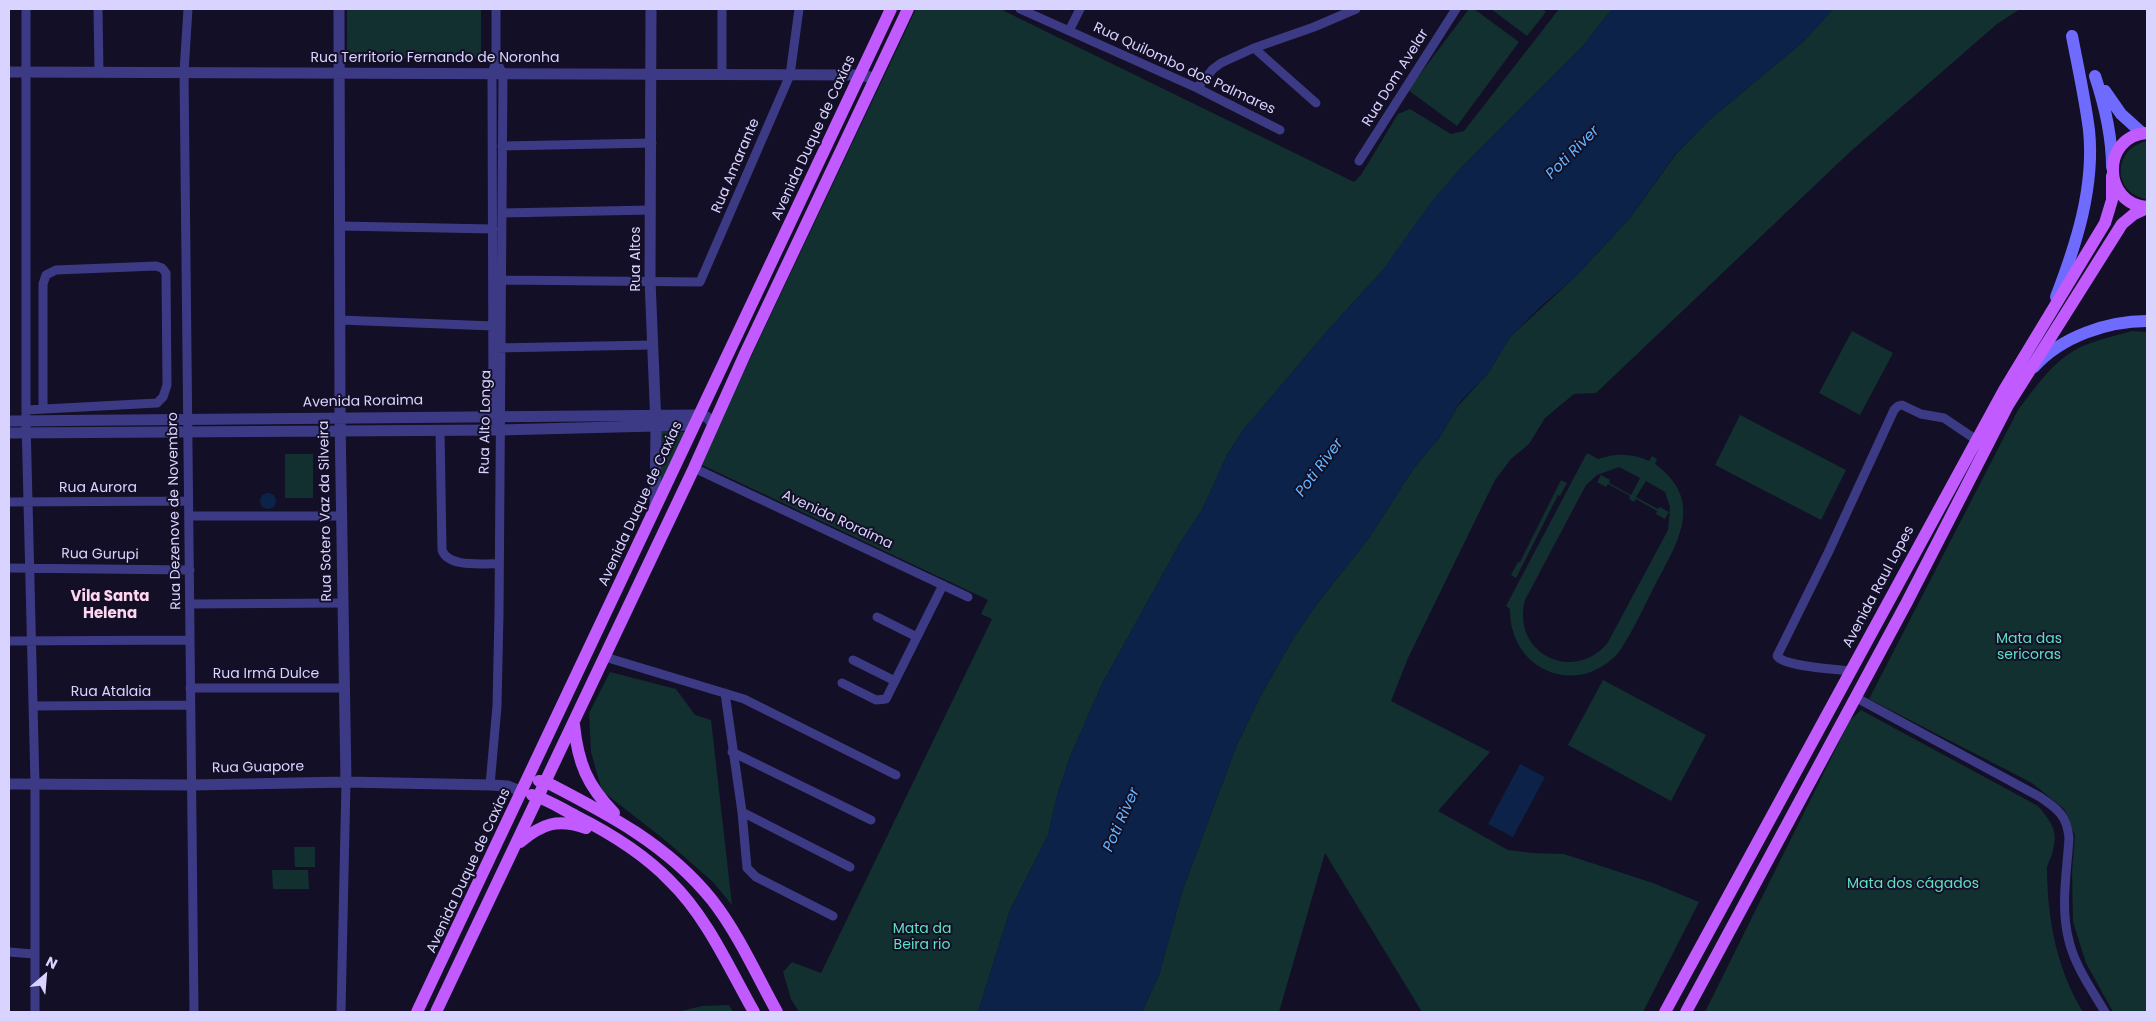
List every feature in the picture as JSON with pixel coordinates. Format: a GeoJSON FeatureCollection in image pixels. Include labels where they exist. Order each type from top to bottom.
{"type":"FeatureCollection","features":[{"type":"Feature","properties":{"kind":"main road","name":"Avenida Duque de Caxias"},"geometry":{"type":"LineString","coordinates":[[418,1012],[891,9]]}},
{"type":"Feature","properties":{"kind":"main road"},"geometry":{"type":"LineString","coordinates":[[436,1012],[694,468],[874,78],[908,9]]}},
{"type":"Feature","properties":{"kind":"main road"},"geometry":{"type":"LineString","coordinates":[[2052,308],[2070,259],[2082,218],[2090,158],[2089,131],[2072,36]]}},
{"type":"Feature","properties":{"kind":"main road"},"geometry":{"type":"LineString","coordinates":[[2146,133],[2121,114],[2096,76],[2106,110],[2112,143],[2112,172],[2117,190],[2135,205],[2147,208]]}},
{"type":"Feature","properties":{"kind":"main road"},"geometry":{"type":"LineString","coordinates":[[2112,172],[2118,149],[2133,136],[2146,133]]}},
{"type":"Feature","properties":{"kind":"main road","name":"Avenida Raul Lopes"},"geometry":{"type":"LineString","coordinates":[[1665,1012],[1911,559],[1978,441],[2004,390],[2105,223],[2112,200],[2112,172]]}},
{"type":"Feature","properties":{"kind":"main road"},"geometry":{"type":"LineString","coordinates":[[1686,1012],[1925,567],[2018,387],[2122,224],[2134,214],[2147,208]]}},
{"type":"Feature","properties":{"kind":"main road"},"geometry":{"type":"LineString","coordinates":[[2018,387],[2043,359],[2070,341],[2115,324],[2147,321]]}},
{"type":"Feature","properties":{"kind":"main road"},"geometry":{"type":"LineString","coordinates":[[1911,559],[1925,567]]}},
{"type":"Feature","properties":{"kind":"main road"},"geometry":{"type":"LineString","coordinates":[[574,723],[576,751],[587,778],[596,793],[626,825]]}},
{"type":"Feature","properties":{"kind":"main road"},"geometry":{"type":"LineString","coordinates":[[529,779],[546,782],[626,825],[655,845],[679,866],[712,901],[751,964],[777,1012]]}},
{"type":"Feature","properties":{"kind":"main road","name":"Rua Guapore"},"geometry":{"type":"LineString","coordinates":[[522,792],[539,797],[617,839]]}},
{"type":"Feature","properties":{"kind":"main road"},"geometry":{"type":"LineString","coordinates":[[1769,821],[1785,830]]}},
{"type":"Feature","properties":{"kind":"main road"},"geometry":{"type":"LineString","coordinates":[[516,846],[534,831],[553,823],[575,824],[617,839],[654,866],[671,882],[698,915],[754,1012]]}},
{"type":"Feature","properties":{"kind":"street"},"geometry":{"type":"LineString","coordinates":[[26,9],[26,415],[28,568],[35,784],[34,1012]]}},
{"type":"Feature","properties":{"kind":"street"},"geometry":{"type":"LineString","coordinates":[[98,9],[99,72]]}},
{"type":"Feature","properties":{"kind":"street","name":"Rua Dezenove de Novembro"},"geometry":{"type":"LineString","coordinates":[[188,9],[184,72],[194,1012]]}},
{"type":"Feature","properties":{"kind":"street","name":"Rua Sotero Vaz da Silveira"},"geometry":{"type":"LineString","coordinates":[[339,9],[340,432],[346,782],[341,1012]]}},
{"type":"Feature","properties":{"kind":"street","name":"Rua Alto Longa"},"geometry":{"type":"LineString","coordinates":[[496,9],[496,61],[502,146],[501,280],[496,348],[496,415]]}},
{"type":"Feature","properties":{"kind":"street","name":"Rua Altos"},"geometry":{"type":"LineString","coordinates":[[651,9],[650,280],[656,421],[655,510]]}},
{"type":"Feature","properties":{"kind":"street"},"geometry":{"type":"LineString","coordinates":[[722,9],[722,75]]}},
{"type":"Feature","properties":{"kind":"street","name":"Rua Amarante"},"geometry":{"type":"LineString","coordinates":[[501,280],[650,280],[696,284],[702,280],[790,75],[798,9]]}},
{"type":"Feature","properties":{"kind":"street","name":"Rua Quilombo dos Palmares"},"geometry":{"type":"LineString","coordinates":[[1023,9],[1197,88],[1280,130]]}},
{"type":"Feature","properties":{"kind":"street"},"geometry":{"type":"LineString","coordinates":[[1069,30],[1080,9]]}},
{"type":"Feature","properties":{"kind":"street"},"geometry":{"type":"LineString","coordinates":[[1197,88],[1213,69],[1221,63],[1254,48],[1314,27],[1356,9]]}},
{"type":"Feature","properties":{"kind":"street","name":"Rua Dom Avelar"},"geometry":{"type":"LineString","coordinates":[[1359,161],[1456,9]]}},
{"type":"Feature","properties":{"kind":"street"},"geometry":{"type":"LineString","coordinates":[[1254,48],[1316,103]]}},
{"type":"Feature","properties":{"kind":"street","name":"Rua Territorio Fernando de Noronha"},"geometry":{"type":"LineString","coordinates":[[9,72],[860,75],[874,78]]}},
{"type":"Feature","properties":{"kind":"street","name":"Rua Alto Longa"},"geometry":{"type":"LineString","coordinates":[[496,348],[493,326],[492,229],[498,74]]}},
{"type":"Feature","properties":{"kind":"street"},"geometry":{"type":"LineString","coordinates":[[502,146],[652,143]]}},
{"type":"Feature","properties":{"kind":"street"},"geometry":{"type":"LineString","coordinates":[[502,214],[651,210]]}},
{"type":"Feature","properties":{"kind":"street"},"geometry":{"type":"LineString","coordinates":[[339,226],[492,229]]}},
{"type":"Feature","properties":{"kind":"street"},"geometry":{"type":"LineString","coordinates":[[26,415],[43,408],[156,403],[163,397],[167,384],[166,273],[162,268],[156,266],[56,270],[46,275],[43,284],[43,408]]}},
{"type":"Feature","properties":{"kind":"street"},"geometry":{"type":"LineString","coordinates":[[340,320],[493,326]]}},
{"type":"Feature","properties":{"kind":"street"},"geometry":{"type":"LineString","coordinates":[[496,348],[652,345]]}},
{"type":"Feature","properties":{"kind":"street"},"geometry":{"type":"LineString","coordinates":[[1851,671],[1790,663],[1777,656],[1828,553],[1894,410],[1902,405],[1922,414],[1944,418],[1978,441]]}},
{"type":"Feature","properties":{"kind":"street","name":"Avenida Roraima"},"geometry":{"type":"LineString","coordinates":[[9,421],[26,415],[188,418],[496,415],[656,421]]}},
{"type":"Feature","properties":{"kind":"street"},"geometry":{"type":"LineString","coordinates":[[496,415],[499,430]]}},
{"type":"Feature","properties":{"kind":"street"},"geometry":{"type":"LineString","coordinates":[[696,420],[707,417],[714,425]]}},
{"type":"Feature","properties":{"kind":"street","name":"Avenida Roraima"},"geometry":{"type":"LineString","coordinates":[[9,433],[499,430],[696,420]]}},
{"type":"Feature","properties":{"kind":"street"},"geometry":{"type":"LineString","coordinates":[[440,430],[442,550],[444,556],[451,561],[498,564]]}},
{"type":"Feature","properties":{"kind":"street","name":"Rua Alto Longa"},"geometry":{"type":"LineString","coordinates":[[490,785],[497,706],[499,430]]}},
{"type":"Feature","properties":{"kind":"street","name":"Avenida Roraíma"},"geometry":{"type":"LineString","coordinates":[[694,468],[968,597]]}},
{"type":"Feature","properties":{"kind":"street","name":"Rua Aurora"},"geometry":{"type":"LineString","coordinates":[[9,502],[188,501]]}},
{"type":"Feature","properties":{"kind":"street"},"geometry":{"type":"LineString","coordinates":[[189,516],[341,516]]}},
{"type":"Feature","properties":{"kind":"street","name":"Rua Gurupi"},"geometry":{"type":"LineString","coordinates":[[9,568],[190,570]]}},
{"type":"Feature","properties":{"kind":"street"},"geometry":{"type":"LineString","coordinates":[[842,683],[879,700],[886,699],[943,585]]}},
{"type":"Feature","properties":{"kind":"street"},"geometry":{"type":"LineString","coordinates":[[190,604],[343,603]]}},
{"type":"Feature","properties":{"kind":"street"},"geometry":{"type":"LineString","coordinates":[[876,617],[917,637]]}},
{"type":"Feature","properties":{"kind":"street"},"geometry":{"type":"LineString","coordinates":[[9,641],[190,640]]}},
{"type":"Feature","properties":{"kind":"street"},"geometry":{"type":"LineString","coordinates":[[605,657],[725,693],[755,704],[896,775]]}},
{"type":"Feature","properties":{"kind":"street"},"geometry":{"type":"LineString","coordinates":[[854,660],[895,681]]}},
{"type":"Feature","properties":{"kind":"street","name":"Rua Irmã Dulce"},"geometry":{"type":"LineString","coordinates":[[190,688],[343,688]]}},
{"type":"Feature","properties":{"kind":"street"},"geometry":{"type":"LineString","coordinates":[[725,693],[742,812],[747,868],[756,877],[833,916]]}},
{"type":"Feature","properties":{"kind":"street"},"geometry":{"type":"LineString","coordinates":[[1855,697],[2040,797],[2056,808],[2063,816],[2068,826],[2069,838],[2064,912],[2069,942],[2081,970],[2105,1012]]}},
{"type":"Feature","properties":{"kind":"street","name":"Rua Atalaia"},"geometry":{"type":"LineString","coordinates":[[33,706],[190,705]]}},
{"type":"Feature","properties":{"kind":"street"},"geometry":{"type":"LineString","coordinates":[[732,752],[871,820]]}},
{"type":"Feature","properties":{"kind":"street","name":"Rua Guapore"},"geometry":{"type":"LineString","coordinates":[[508,786],[529,779]]}},
{"type":"Feature","properties":{"kind":"street","name":"Rua Guapore"},"geometry":{"type":"LineString","coordinates":[[9,784],[346,782],[508,786],[522,792]]}},
{"type":"Feature","properties":{"kind":"street"},"geometry":{"type":"LineString","coordinates":[[742,812],[850,867]]}},
{"type":"Feature","properties":{"kind":"street"},"geometry":{"type":"LineString","coordinates":[[9,952],[34,954]]}},
{"type":"Feature","properties":{"kind":"green space"},"geometry":{"type":"Polygon","coordinates":[[[347,9],[481,9],[481,58],[347,58],[347,9]]]}},
{"type":"Feature","properties":{"kind":"green space","name":"Mata da Beira rio"},"geometry":{"type":"Polygon","coordinates":[[[916,9],[1000,9],[1354,182],[1361,175],[1398,114],[1410,109],[1451,134],[1464,131],[1559,9],[1612,9],[1582,47],[1461,168],[1432,202],[1383,270],[1328,330],[1244,429],[1227,455],[1203,508],[1180,543],[1102,684],[1070,757],[1057,796],[1048,835],[1010,910],[978,1012],[799,1012],[791,999],[783,972],[792,962],[821,973],[992,619],[981,614],[988,600],[700,464],[916,9]]]}},
{"type":"Feature","properties":{"kind":"green space"},"geometry":{"type":"Polygon","coordinates":[[[1469,9],[1474,9],[1519,42],[1457,126],[1408,90],[1469,9]]]}},
{"type":"Feature","properties":{"kind":"green space"},"geometry":{"type":"Polygon","coordinates":[[[1491,9],[1542,9],[1546,12],[1527,36],[1491,9]]]}},
{"type":"Feature","properties":{"kind":"green space"},"geometry":{"type":"Polygon","coordinates":[[[1833,9],[2020,9],[1997,24],[1851,151],[1596,393],[1574,394],[1545,418],[1529,444],[1511,459],[1495,480],[1408,658],[1391,701],[1490,752],[1438,811],[1508,850],[1564,854],[1653,883],[1699,902],[1643,1012],[1422,1012],[1325,853],[1279,1012],[1142,1012],[1159,975],[1182,892],[1236,747],[1260,697],[1294,637],[1317,604],[1369,538],[1414,468],[1439,438],[1458,406],[1489,372],[1510,337],[1576,276],[1630,218],[1676,154],[1707,122],[1804,41],[1833,9]]]}},
{"type":"Feature","properties":{"kind":"green space"},"geometry":{"type":"Polygon","coordinates":[[[2147,141],[2147,199],[2127,189],[2122,180],[2121,171],[2122,161],[2127,152],[2136,145],[2147,141]]]}},
{"type":"Feature","properties":{"kind":"green space"},"geometry":{"type":"Polygon","coordinates":[[[1852,331],[1893,353],[1860,415],[1819,393],[1852,331]]]}},
{"type":"Feature","properties":{"kind":"green space","name":"Mata das sericoras"},"geometry":{"type":"Polygon","coordinates":[[[2132,331],[2147,332],[2147,1011],[2113,1012],[2086,963],[2073,922],[2072,871],[2075,835],[2064,809],[2032,783],[1869,699],[2018,410],[2047,374],[2074,350],[2090,343],[2132,331]]]}},
{"type":"Feature","properties":{"kind":"green space"},"geometry":{"type":"Polygon","coordinates":[[[1740,415],[1846,470],[1821,520],[1715,465],[1740,415]]]}},
{"type":"Feature","properties":{"kind":"green space"},"geometry":{"type":"Polygon","coordinates":[[[658,431],[685,432],[660,489],[658,431]]]}},
{"type":"Feature","properties":{"kind":"green space"},"geometry":{"type":"Polygon","coordinates":[[[1587,453],[1598,459],[1624,455],[1636,456],[1649,461],[1652,456],[1657,459],[1655,464],[1671,478],[1680,493],[1683,508],[1682,523],[1671,555],[1619,652],[1603,666],[1585,674],[1566,675],[1549,671],[1533,662],[1521,648],[1513,631],[1510,609],[1506,606],[1587,453]],[[1619,467],[1597,475],[1586,485],[1525,600],[1523,618],[1527,634],[1535,647],[1547,656],[1562,661],[1577,661],[1593,656],[1607,644],[1668,530],[1670,507],[1665,492],[1646,481],[1636,497],[1658,509],[1660,507],[1669,512],[1665,519],[1656,514],[1657,511],[1636,499],[1634,502],[1629,499],[1630,496],[1608,484],[1606,487],[1597,482],[1601,475],[1610,480],[1609,483],[1631,495],[1640,478],[1619,467]]]}},
{"type":"Feature","properties":{"kind":"green space"},"geometry":{"type":"Polygon","coordinates":[[[285,454],[313,454],[313,498],[285,498],[285,454]]]}},
{"type":"Feature","properties":{"kind":"green space"},"geometry":{"type":"Polygon","coordinates":[[[1561,480],[1567,483],[1560,496],[1558,495],[1516,578],[1511,575],[1518,562],[1520,562],[1561,480]]]}},
{"type":"Feature","properties":{"kind":"green space"},"geometry":{"type":"Polygon","coordinates":[[[610,672],[676,689],[695,715],[711,720],[732,905],[713,882],[665,840],[602,791],[591,752],[589,713],[610,672]]]}},
{"type":"Feature","properties":{"kind":"green space"},"geometry":{"type":"Polygon","coordinates":[[[1603,680],[1706,735],[1671,801],[1568,745],[1603,680]]]}},
{"type":"Feature","properties":{"kind":"green space","name":"Mata dos cágados"},"geometry":{"type":"Polygon","coordinates":[[[1861,710],[2038,806],[2047,817],[2053,828],[2055,839],[2047,870],[2052,927],[2060,962],[2083,1012],[1705,1012],[1850,720],[1861,710]]]}},
{"type":"Feature","properties":{"kind":"green space"},"geometry":{"type":"Polygon","coordinates":[[[294,847],[315,847],[315,867],[295,867],[294,847]]]}},
{"type":"Feature","properties":{"kind":"green space"},"geometry":{"type":"Polygon","coordinates":[[[272,870],[308,870],[309,889],[273,889],[272,870]]]}},
{"type":"Feature","properties":{"kind":"green space"},"geometry":{"type":"Polygon","coordinates":[[[729,1005],[733,1012],[677,1012],[702,1006],[729,1005]]]}},
{"type":"Feature","properties":{"kind":"water","name":"Poti River"},"geometry":{"type":"Polygon","coordinates":[[[1612,9],[1833,9],[1804,41],[1707,122],[1676,153],[1630,218],[1573,279],[1540,307],[1510,337],[1489,372],[1460,402],[1439,438],[1414,468],[1369,538],[1317,604],[1294,637],[1260,697],[1236,747],[1182,892],[1159,975],[1142,1012],[978,1012],[1010,910],[1048,835],[1057,796],[1070,757],[1102,684],[1180,543],[1203,508],[1227,455],[1244,429],[1328,330],[1383,270],[1431,202],[1461,168],[1582,47],[1612,9]]]}},
{"type":"Feature","properties":{"kind":"water"},"geometry":{"type":"Polygon","coordinates":[[[268,493],[274,495],[276,501],[274,507],[268,509],[262,507],[260,501],[262,495],[268,493]]]}},
{"type":"Feature","properties":{"kind":"water"},"geometry":{"type":"Polygon","coordinates":[[[1520,764],[1545,777],[1513,837],[1488,824],[1520,764]]]}},
{"type":"Feature","properties":{"kind":"district","name":"Vila Santa Helena"},"geometry":{"type":"Point","coordinates":[110,606]}}]}
